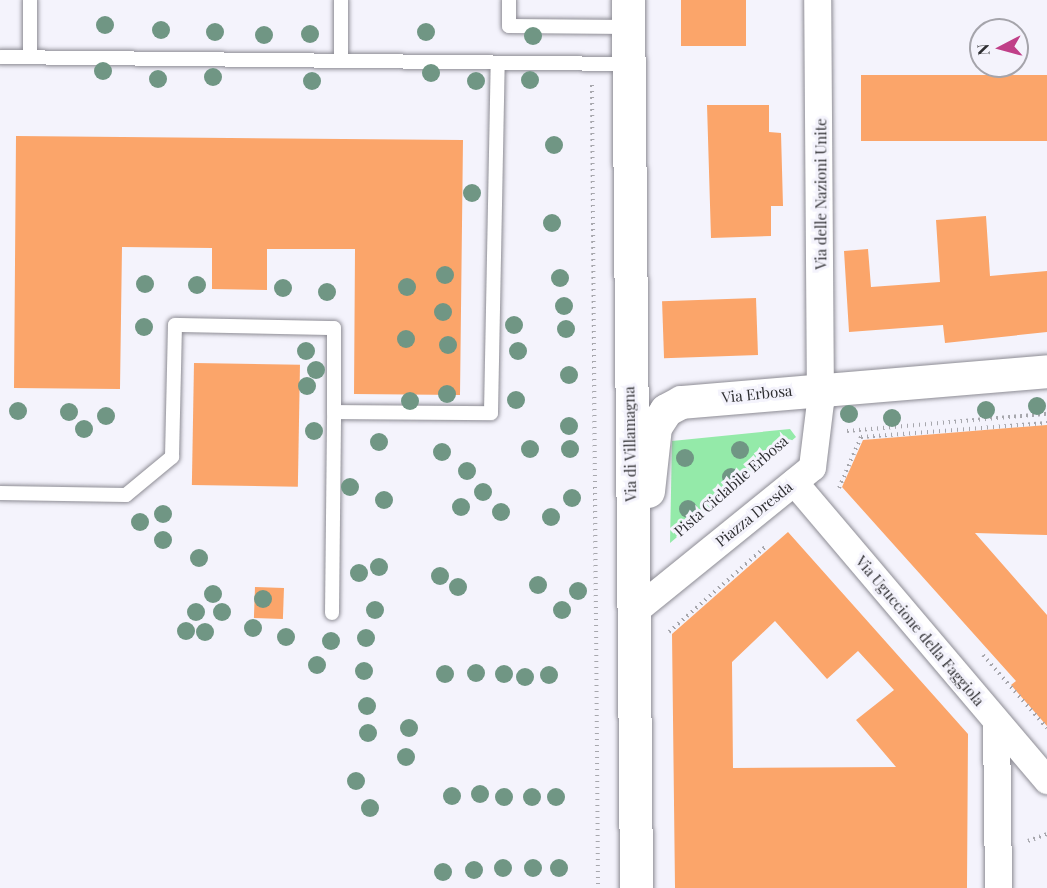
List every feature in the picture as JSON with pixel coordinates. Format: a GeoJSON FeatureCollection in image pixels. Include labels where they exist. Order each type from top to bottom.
{"type":"FeatureCollection","features":[{"type":"Feature","properties":{"kind":"main road","name":"Via di Villamagna"},"geometry":{"type":"LineString","coordinates":[[628,13],[636,888]]}},
{"type":"Feature","properties":{"kind":"main road","name":"Via Erbosa"},"geometry":{"type":"LineString","coordinates":[[633,607],[660,416],[681,402],[820,388],[1047,371]]}},
{"type":"Feature","properties":{"kind":"street","name":"Via delle Nazioni Unite"},"geometry":{"type":"LineString","coordinates":[[817,0],[820,388]]}},
{"type":"Feature","properties":{"kind":"street","name":"Piazza Dresda"},"geometry":{"type":"LineString","coordinates":[[633,607],[676,577],[812,467],[820,388]]}},
{"type":"Feature","properties":{"kind":"street","name":"Via Uguccione della Faggiola"},"geometry":{"type":"LineString","coordinates":[[794,482],[1047,780]]}},
{"type":"Feature","properties":{"kind":"street"},"geometry":{"type":"LineString","coordinates":[[996,722],[998,888]]}},
{"type":"Feature","properties":{"kind":"lane"},"geometry":{"type":"LineString","coordinates":[[30,0],[30,57]]}},
{"type":"Feature","properties":{"kind":"lane"},"geometry":{"type":"LineString","coordinates":[[341,0],[341,60]]}},
{"type":"Feature","properties":{"kind":"lane"},"geometry":{"type":"LineString","coordinates":[[509,0],[509,26],[628,13]]}},
{"type":"Feature","properties":{"kind":"lane"},"geometry":{"type":"LineString","coordinates":[[0,57],[627,64]]}},
{"type":"Feature","properties":{"kind":"lane"},"geometry":{"type":"LineString","coordinates":[[334,412],[491,413],[498,63]]}},
{"type":"Feature","properties":{"kind":"lane"},"geometry":{"type":"LineString","coordinates":[[0,493],[126,495],[172,457],[175,325],[334,328],[332,613]]}},
{"type":"Feature","properties":{"kind":"path"},"geometry":{"type":"LineString","coordinates":[[592,64],[598,888]]}},
{"type":"Feature","properties":{"kind":"path"},"geometry":{"type":"LineString","coordinates":[[817,434],[1047,414]]}},
{"type":"Feature","properties":{"kind":"path"},"geometry":{"type":"LineString","coordinates":[[845,495],[838,486],[861,437],[1047,423]]}},
{"type":"Feature","properties":{"kind":"path"},"geometry":{"type":"LineString","coordinates":[[676,577],[674,612],[665,622],[667,633],[773,540]]}},
{"type":"Feature","properties":{"kind":"path"},"geometry":{"type":"LineString","coordinates":[[977,647],[1047,728]]}},
{"type":"Feature","properties":{"kind":"path"},"geometry":{"type":"LineString","coordinates":[[597,799],[636,798]]}},
{"type":"Feature","properties":{"kind":"green space"},"geometry":{"type":"Polygon","coordinates":[[[790,429],[796,437],[670,543],[672,441],[790,429]]]}},
{"type":"Feature","properties":{"kind":"building"},"geometry":{"type":"Polygon","coordinates":[[[681,0],[746,0],[746,46],[681,46],[681,0]]]}},
{"type":"Feature","properties":{"kind":"building"},"geometry":{"type":"Polygon","coordinates":[[[861,75],[969,75],[969,78],[1029,78],[1029,75],[1047,75],[1047,141],[861,141],[861,75]]]}},
{"type":"Feature","properties":{"kind":"building"},"geometry":{"type":"Polygon","coordinates":[[[707,105],[769,105],[769,132],[781,133],[783,206],[771,206],[771,236],[711,238],[707,105]]]}},
{"type":"Feature","properties":{"kind":"building"},"geometry":{"type":"Polygon","coordinates":[[[16,136],[463,140],[460,395],[354,394],[355,249],[267,249],[267,290],[212,289],[212,248],[122,247],[120,389],[14,388],[16,136]]]}},
{"type":"Feature","properties":{"kind":"building"},"geometry":{"type":"Polygon","coordinates":[[[986,216],[990,276],[1047,271],[1047,332],[945,343],[943,325],[849,332],[844,251],[868,249],[871,287],[940,282],[936,220],[986,216]]]}},
{"type":"Feature","properties":{"kind":"building"},"geometry":{"type":"Polygon","coordinates":[[[756,298],[758,355],[664,358],[662,301],[756,298]]]}},
{"type":"Feature","properties":{"kind":"building"},"geometry":{"type":"Polygon","coordinates":[[[194,363],[300,365],[298,487],[192,485],[194,363]]]}},
{"type":"Feature","properties":{"kind":"building"},"geometry":{"type":"Polygon","coordinates":[[[1047,425],[1047,535],[975,533],[1047,615],[1047,726],[1011,685],[1016,681],[842,487],[863,440],[1047,425]]]}},
{"type":"Feature","properties":{"kind":"building"},"geometry":{"type":"Polygon","coordinates":[[[788,532],[968,734],[967,888],[675,888],[672,634],[788,532]],[[775,621],[732,662],[733,768],[896,767],[856,720],[894,690],[858,651],[827,679],[775,621]]]}},
{"type":"Feature","properties":{"kind":"building"},"geometry":{"type":"Polygon","coordinates":[[[255,587],[284,588],[283,619],[254,618],[255,587]]]}}]}
